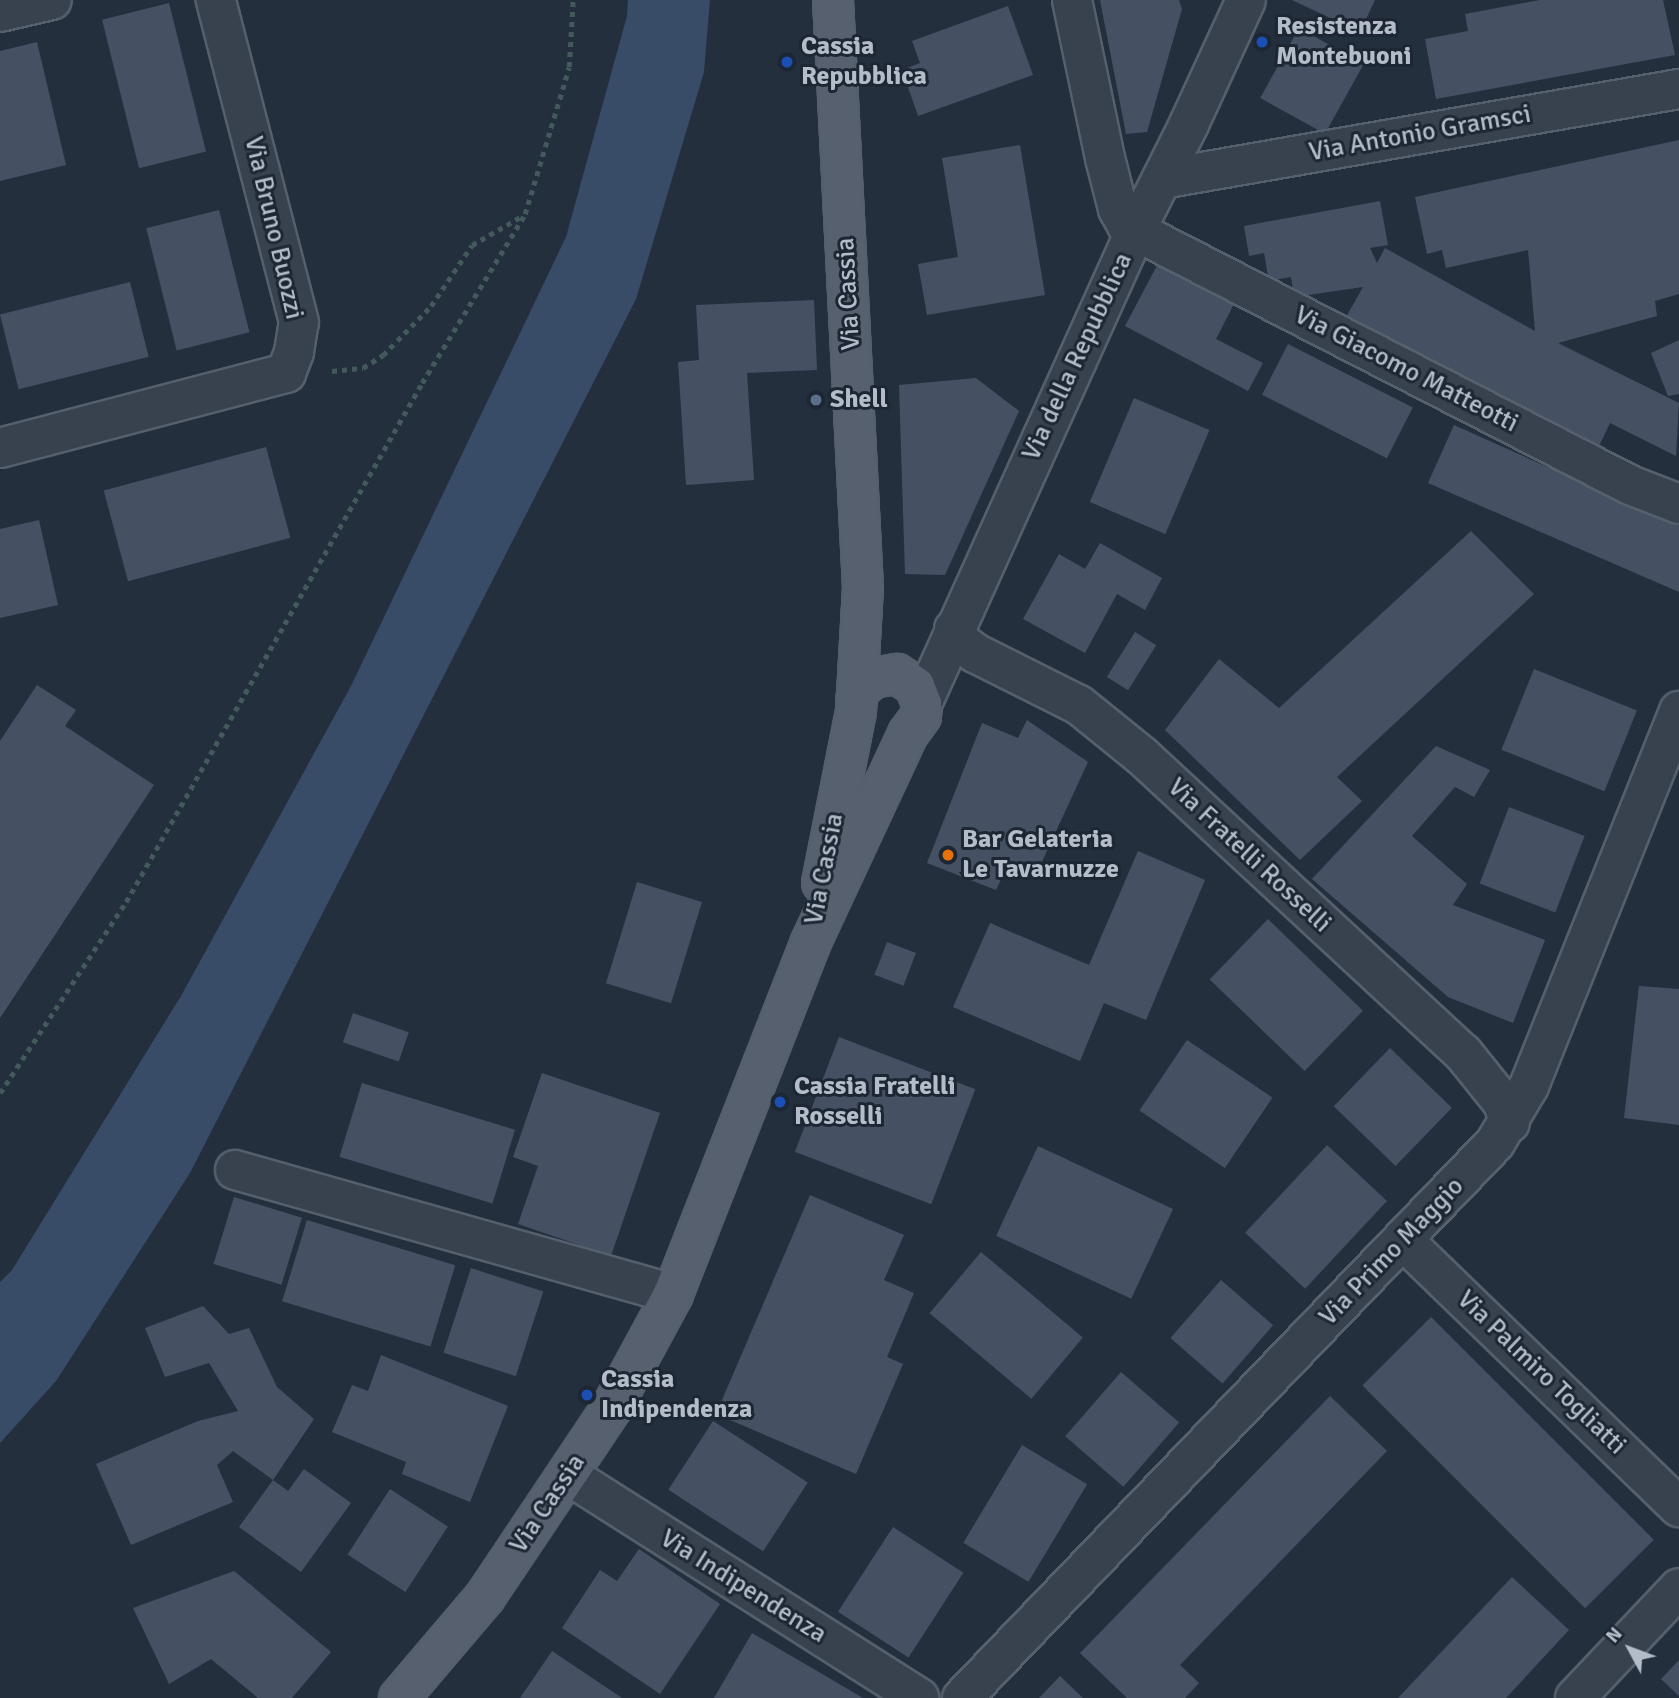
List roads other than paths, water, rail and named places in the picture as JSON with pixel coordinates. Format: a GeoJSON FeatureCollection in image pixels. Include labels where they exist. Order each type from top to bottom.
{"type":"FeatureCollection","features":[{"type":"Feature","properties":{"kind":"main road","name":"Via Cassia"},"geometry":{"type":"LineString","coordinates":[[810,944],[856,705],[863,588],[833,0]]}},
{"type":"Feature","properties":{"kind":"main road","name":"Via Cassia"},"geometry":{"type":"LineString","coordinates":[[399,1698],[485,1597],[568,1475],[612,1407],[673,1294],[810,944],[915,719],[915,686],[897,674],[871,627],[863,588]]}},
{"type":"Feature","properties":{"kind":"main road"},"geometry":{"type":"LineString","coordinates":[[897,674],[873,678],[861,688],[856,705],[865,731],[886,740],[915,719]]}},
{"type":"Feature","properties":{"kind":"street"},"geometry":{"type":"LineString","coordinates":[[0,12],[52,0]]}},
{"type":"Feature","properties":{"kind":"street","name":"Via Bruno Buozzi"},"geometry":{"type":"LineString","coordinates":[[0,448],[286,373],[294,352],[299,323],[216,0]]}},
{"type":"Feature","properties":{"kind":"street","name":"Via della Repubblica"},"geometry":{"type":"LineString","coordinates":[[915,719],[1135,232],[1123,219],[1113,191],[1072,0]]}},
{"type":"Feature","properties":{"kind":"street"},"geometry":{"type":"LineString","coordinates":[[1135,232],[1245,0]]}},
{"type":"Feature","properties":{"kind":"street","name":"Via Antonio Gramsci"},"geometry":{"type":"LineString","coordinates":[[1162,179],[1679,89]]}},
{"type":"Feature","properties":{"kind":"street","name":"Via Giacomo Matteotti"},"geometry":{"type":"LineString","coordinates":[[1135,232],[1630,485],[1679,504]]}},
{"type":"Feature","properties":{"kind":"street","name":"Via della Repubblica"},"geometry":{"type":"LineString","coordinates":[[897,674],[972,589]]}},
{"type":"Feature","properties":{"kind":"street","name":"Via Fratelli Rosselli"},"geometry":{"type":"LineString","coordinates":[[954,629],[963,643],[975,653],[1079,705],[1142,756],[1464,1053],[1489,1081],[1503,1103],[1510,1123]]}},
{"type":"Feature","properties":{"kind":"street","name":"Via Primo Maggio"},"geometry":{"type":"LineString","coordinates":[[962,1698],[1403,1240],[1495,1143],[1510,1123],[1528,1086],[1679,711]]}},
{"type":"Feature","properties":{"kind":"street"},"geometry":{"type":"LineString","coordinates":[[234,1170],[673,1294]]}},
{"type":"Feature","properties":{"kind":"street","name":"Via Palmiro Togliatti"},"geometry":{"type":"LineString","coordinates":[[1403,1240],[1679,1507]]}},
{"type":"Feature","properties":{"kind":"street","name":"Via Indipendenza"},"geometry":{"type":"LineString","coordinates":[[568,1475],[919,1698]]}},
{"type":"Feature","properties":{"kind":"street"},"geometry":{"type":"LineString","coordinates":[[1575,1698],[1679,1588]]}},
{"type":"Feature","properties":{"kind":"water"},"geometry":{"type":"Polygon","coordinates":[[[628,0],[710,0],[704,72],[636,299],[190,1173],[56,1381],[0,1443],[0,1282],[12,1270],[181,996],[351,686],[566,237],[627,16],[628,0]]]}},
{"type":"Feature","properties":{"kind":"place","name":"Resistenza Montebuoni"},"geometry":{"type":"Point","coordinates":[1262,42]}},
{"type":"Feature","properties":{"kind":"place","name":"Cassia Repubblica"},"geometry":{"type":"Point","coordinates":[787,62]}},
{"type":"Feature","properties":{"kind":"place","name":"Shell"},"geometry":{"type":"Point","coordinates":[816,400]}},
{"type":"Feature","properties":{"kind":"place","name":"Bar Gelateria Le Tavarnuzze"},"geometry":{"type":"Point","coordinates":[948,855]}},
{"type":"Feature","properties":{"kind":"place","name":"Cassia Fratelli Rosselli"},"geometry":{"type":"Point","coordinates":[780,1102]}},
{"type":"Feature","properties":{"kind":"place","name":"Cassia Indipendenza"},"geometry":{"type":"Point","coordinates":[587,1395]}}]}
